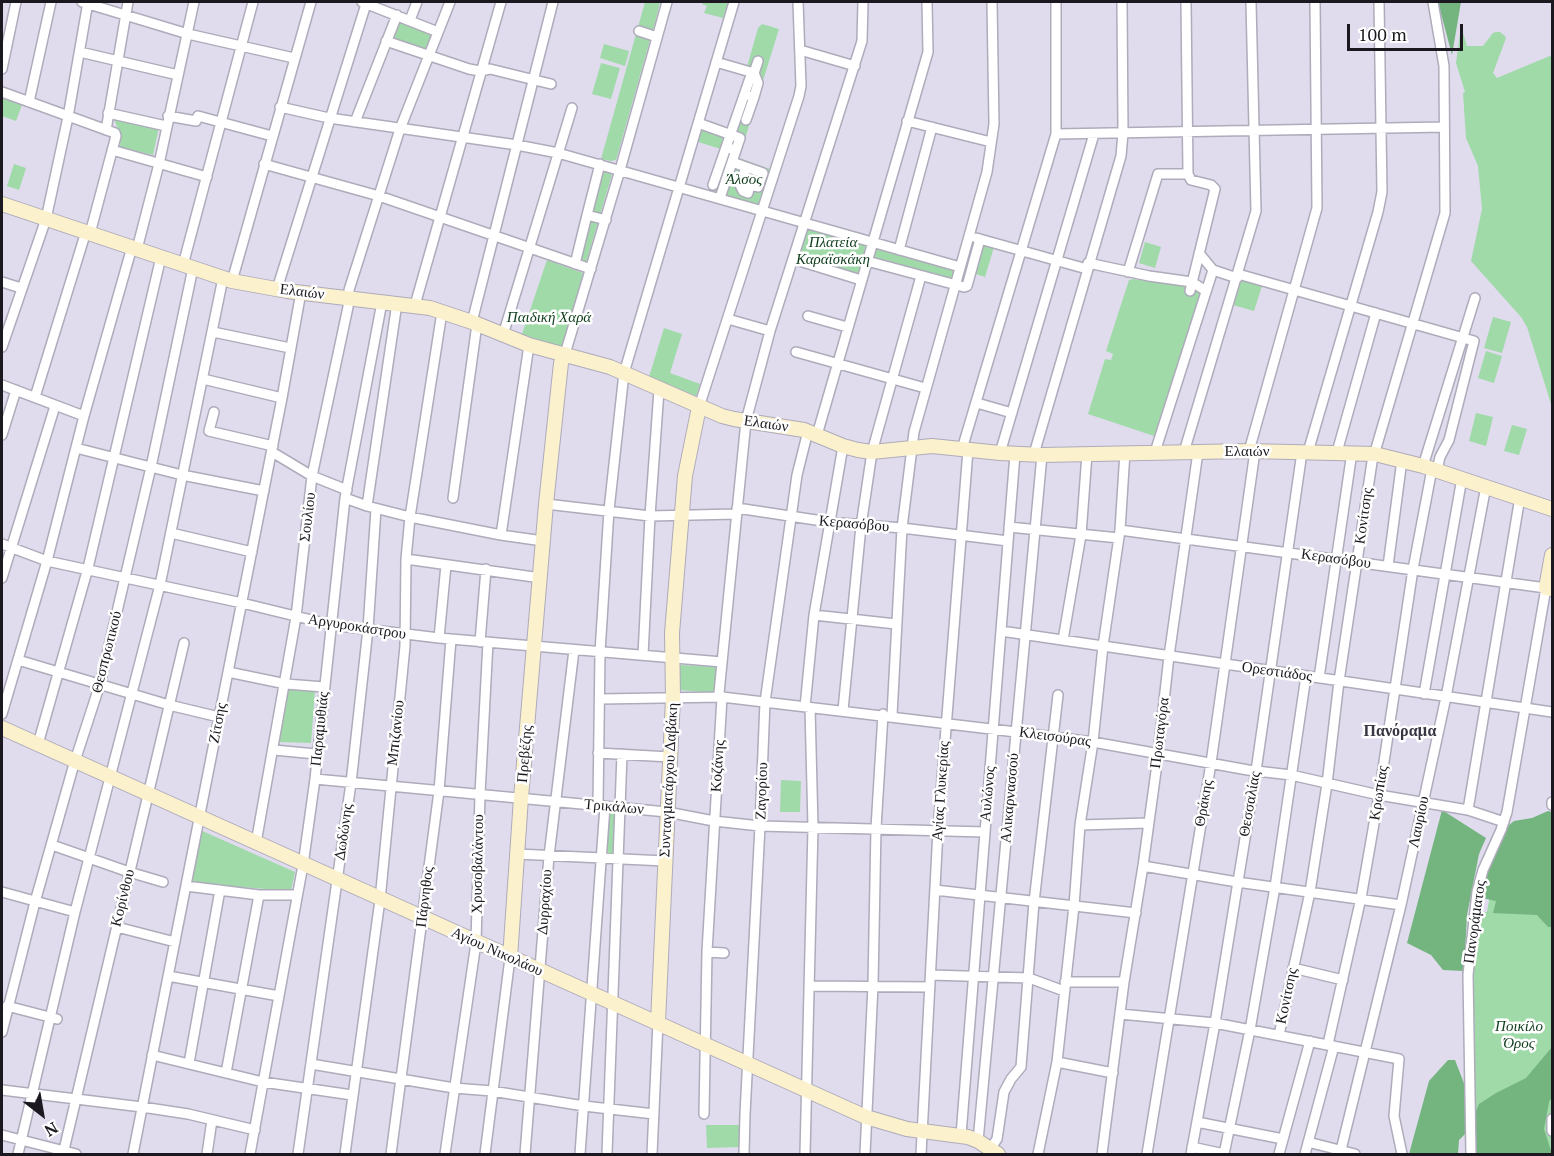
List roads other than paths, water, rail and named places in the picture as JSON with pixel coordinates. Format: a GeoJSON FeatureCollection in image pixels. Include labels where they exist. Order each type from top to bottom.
{"type":"FeatureCollection","features":[{"type":"Feature","properties":{"kind":"street"},"geometry":{"type":"LineString","coordinates":[[2,69],[16,2]]}},
{"type":"Feature","properties":{"kind":"street"},"geometry":{"type":"LineString","coordinates":[[29,102],[51,2]]}},
{"type":"Feature","properties":{"kind":"street"},"geometry":{"type":"LineString","coordinates":[[2,347],[46,219],[80,52],[86,2],[188,34],[294,58]]}},
{"type":"Feature","properties":{"kind":"street"},"geometry":{"type":"LineString","coordinates":[[35,397],[84,238],[92,226],[112,150],[108,113],[128,2]]}},
{"type":"Feature","properties":{"kind":"street"},"geometry":{"type":"LineString","coordinates":[[2,714],[47,561],[84,416],[159,164],[194,2]]}},
{"type":"Feature","properties":{"kind":"street","name":"Θεσπρωτικού"},"geometry":{"type":"LineString","coordinates":[[2,1032],[35,902],[75,761],[100,684],[151,467],[207,177],[254,2]]}},
{"type":"Feature","properties":{"kind":"street"},"geometry":{"type":"LineString","coordinates":[[18,1155],[53,1018],[75,912],[160,585],[213,332],[311,2]]}},
{"type":"Feature","properties":{"kind":"street"},"geometry":{"type":"LineString","coordinates":[[410,20],[417,2]]}},
{"type":"Feature","properties":{"kind":"street","name":"Σουλίου"},"geometry":{"type":"LineString","coordinates":[[256,843],[286,684],[312,476],[348,307],[349,290],[400,129],[450,2]]}},
{"type":"Feature","properties":{"kind":"street"},"geometry":{"type":"LineString","coordinates":[[415,305],[501,2]]}},
{"type":"Feature","properties":{"kind":"street"},"geometry":{"type":"LineString","coordinates":[[453,498],[474,323],[553,2]]}},
{"type":"Feature","properties":{"kind":"street"},"geometry":{"type":"LineString","coordinates":[[565,354],[606,220],[667,2]]}},
{"type":"Feature","properties":{"kind":"street"},"geometry":{"type":"LineString","coordinates":[[580,1155],[601,857],[598,753],[600,652],[609,510],[624,374],[734,2]]}},
{"type":"Feature","properties":{"kind":"street"},"geometry":{"type":"LineString","coordinates":[[699,407],[800,96],[798,2]]}},
{"type":"Feature","properties":{"kind":"street","name":"Κοζάνης"},"geometry":{"type":"LineString","coordinates":[[704,1114],[706,952],[722,697],[719,693],[746,421],[770,331],[855,66],[863,36],[862,2]]}},
{"type":"Feature","properties":{"kind":"street","name":"Ζαγορίου"},"geometry":{"type":"LineString","coordinates":[[744,1155],[765,702],[797,475],[837,363],[928,52],[927,2]]}},
{"type":"Feature","properties":{"kind":"street"},"geometry":{"type":"LineString","coordinates":[[865,1155],[873,985],[876,828],[896,624],[902,528],[912,447],[925,388],[987,172],[994,115],[992,2]]}},
{"type":"Feature","properties":{"kind":"street","name":"Αγίας Γλυκερίας"},"geometry":{"type":"LineString","coordinates":[[921,1155],[938,830],[961,535],[965,450],[1056,134],[1056,2]]}},
{"type":"Feature","properties":{"kind":"street","name":"Αλικαρνασσού"},"geometry":{"type":"LineString","coordinates":[[978,1141],[1035,530],[1038,455],[1088,266],[1121,156],[1123,133],[1122,2]]}},
{"type":"Feature","properties":{"kind":"street"},"geometry":{"type":"LineString","coordinates":[[1186,2],[1188,178],[1211,185],[1215,189],[1191,287]]}},
{"type":"Feature","properties":{"kind":"street","name":"Πρωταγόρα"},"geometry":{"type":"LineString","coordinates":[[1102,1155],[1186,538],[1191,452],[1256,211],[1251,2]]}},
{"type":"Feature","properties":{"kind":"street","name":"Θράκης"},"geometry":{"type":"LineString","coordinates":[[1147,1155],[1211,763],[1242,546],[1252,451],[1317,208],[1315,2]]}},
{"type":"Feature","properties":{"kind":"street","name":"Θεσσαλίας"},"geometry":{"type":"LineString","coordinates":[[1191,1151],[1215,1023],[1256,771],[1286,552],[1305,452],[1351,305],[1382,192],[1379,2]]}},
{"type":"Feature","properties":{"kind":"street","name":"Κονίτσης"},"geometry":{"type":"LineString","coordinates":[[1279,1035],[1310,892],[1328,784],[1340,681],[1375,454],[1445,213],[1444,66],[1433,2]]}},
{"type":"Feature","properties":{"kind":"street"},"geometry":{"type":"LineString","coordinates":[[277,289],[363,3],[377,5],[438,32]]}},
{"type":"Feature","properties":{"kind":"street"},"geometry":{"type":"LineString","coordinates":[[355,122],[397,15]]}},
{"type":"Feature","properties":{"kind":"street"},"geometry":{"type":"LineString","coordinates":[[639,32],[657,37]]}},
{"type":"Feature","properties":{"kind":"street"},"geometry":{"type":"LineString","coordinates":[[386,41],[480,71],[490,69],[551,84]]}},
{"type":"Feature","properties":{"kind":"street"},"geometry":{"type":"LineString","coordinates":[[800,50],[855,66]]}},
{"type":"Feature","properties":{"kind":"street"},"geometry":{"type":"LineString","coordinates":[[80,52],[178,75]]}},
{"type":"Feature","properties":{"kind":"street"},"geometry":{"type":"LineString","coordinates":[[720,198],[740,138],[741,119],[749,95],[750,78],[758,61]]}},
{"type":"Feature","properties":{"kind":"street"},"geometry":{"type":"LineString","coordinates":[[716,62],[754,73]]}},
{"type":"Feature","properties":{"kind":"street"},"geometry":{"type":"LineString","coordinates":[[2,92],[111,132]]}},
{"type":"Feature","properties":{"kind":"street"},"geometry":{"type":"LineString","coordinates":[[280,107],[329,118],[558,153],[960,267]]}},
{"type":"Feature","properties":{"kind":"street"},"geometry":{"type":"LineString","coordinates":[[503,335],[572,108]]}},
{"type":"Feature","properties":{"kind":"street"},"geometry":{"type":"LineString","coordinates":[[108,113],[167,121],[196,121],[198,116],[272,136]]}},
{"type":"Feature","properties":{"kind":"street"},"geometry":{"type":"LineString","coordinates":[[710,195],[730,134],[741,119]]}},
{"type":"Feature","properties":{"kind":"street"},"geometry":{"type":"LineString","coordinates":[[907,121],[991,142]]}},
{"type":"Feature","properties":{"kind":"street"},"geometry":{"type":"LineString","coordinates":[[698,123],[740,138]]}},
{"type":"Feature","properties":{"kind":"street"},"geometry":{"type":"LineString","coordinates":[[899,249],[932,127]]}},
{"type":"Feature","properties":{"kind":"street"},"geometry":{"type":"LineString","coordinates":[[1056,134],[1444,128]]}},
{"type":"Feature","properties":{"kind":"street"},"geometry":{"type":"LineString","coordinates":[[1000,453],[1094,134]]}},
{"type":"Feature","properties":{"kind":"street"},"geometry":{"type":"LineString","coordinates":[[726,147],[736,150]]}},
{"type":"Feature","properties":{"kind":"street"},"geometry":{"type":"LineString","coordinates":[[112,150],[207,177]]}},
{"type":"Feature","properties":{"kind":"street"},"geometry":{"type":"LineString","coordinates":[[732,162],[763,173],[758,187],[750,185],[748,193],[743,191],[740,185],[746,167]]}},
{"type":"Feature","properties":{"kind":"street"},"geometry":{"type":"LineString","coordinates":[[264,164],[379,196],[591,269]]}},
{"type":"Feature","properties":{"kind":"street"},"geometry":{"type":"LineString","coordinates":[[574,264],[600,164]]}},
{"type":"Feature","properties":{"kind":"street"},"geometry":{"type":"LineString","coordinates":[[1128,272],[1158,174],[1188,174]]}},
{"type":"Feature","properties":{"kind":"street"},"geometry":{"type":"LineString","coordinates":[[760,182],[771,185]]}},
{"type":"Feature","properties":{"kind":"street"},"geometry":{"type":"LineString","coordinates":[[713,185],[723,188]]}},
{"type":"Feature","properties":{"kind":"street","name":"Ελαιών"},"geometry":{"type":"LineString","coordinates":[[2,204],[228,280],[277,289],[415,305],[442,312],[529,345],[596,362],[699,407],[734,419],[813,433],[843,446],[872,452],[932,446],[1038,455],[1125,452],[1352,452],[1375,454],[1431,468],[1552,509]]}},
{"type":"Feature","properties":{"kind":"street"},"geometry":{"type":"LineString","coordinates":[[587,215],[606,220]]}},
{"type":"Feature","properties":{"kind":"street"},"geometry":{"type":"LineString","coordinates":[[969,236],[1057,261],[1128,272],[1206,291]]}},
{"type":"Feature","properties":{"kind":"street"},"geometry":{"type":"LineString","coordinates":[[867,261],[964,287],[967,286],[980,239]]}},
{"type":"Feature","properties":{"kind":"street"},"geometry":{"type":"LineString","coordinates":[[1199,253],[1213,270],[1351,305],[1474,341],[1449,440],[1431,468]]}},
{"type":"Feature","properties":{"kind":"street"},"geometry":{"type":"LineString","coordinates":[[38,744],[88,568],[161,257]]}},
{"type":"Feature","properties":{"kind":"street"},"geometry":{"type":"LineString","coordinates":[[793,259],[861,280]]}},
{"type":"Feature","properties":{"kind":"street"},"geometry":{"type":"LineString","coordinates":[[1155,452],[1213,270]]}},
{"type":"Feature","properties":{"kind":"street"},"geometry":{"type":"LineString","coordinates":[[843,710],[861,526],[872,452],[921,276]]}},
{"type":"Feature","properties":{"kind":"street"},"geometry":{"type":"LineString","coordinates":[[2,282],[21,288]]}},
{"type":"Feature","properties":{"kind":"street","name":"Ζίτσης"},"geometry":{"type":"LineString","coordinates":[[133,1155],[301,292]]}},
{"type":"Feature","properties":{"kind":"street"},"geometry":{"type":"LineString","coordinates":[[1431,468],[1475,298]]}},
{"type":"Feature","properties":{"kind":"street","name":"Παραμυθιάς"},"geometry":{"type":"LineString","coordinates":[[250,1155],[303,865],[315,779],[346,494],[382,302]]}},
{"type":"Feature","properties":{"kind":"street","name":"Δωδώνης"},"geometry":{"type":"LineString","coordinates":[[298,1155],[351,783],[368,629],[371,508],[397,303]]}},
{"type":"Feature","properties":{"kind":"street"},"geometry":{"type":"LineString","coordinates":[[2,312],[11,316]]}},
{"type":"Feature","properties":{"kind":"street","name":"Μπιζανίου"},"geometry":{"type":"LineString","coordinates":[[345,1155],[380,900],[405,646],[406,559],[410,517],[442,312]]}},
{"type":"Feature","properties":{"kind":"street"},"geometry":{"type":"LineString","coordinates":[[1337,452],[1376,313]]}},
{"type":"Feature","properties":{"kind":"street"},"geometry":{"type":"LineString","coordinates":[[808,316],[847,327]]}},
{"type":"Feature","properties":{"kind":"street"},"geometry":{"type":"LineString","coordinates":[[728,319],[770,331]]}},
{"type":"Feature","properties":{"kind":"street"},"geometry":{"type":"LineString","coordinates":[[213,332],[290,348]]}},
{"type":"Feature","properties":{"kind":"street"},"geometry":{"type":"LineString","coordinates":[[501,535],[529,345]]}},
{"type":"Feature","properties":{"kind":"street"},"geometry":{"type":"LineString","coordinates":[[796,352],[925,388]]}},
{"type":"Feature","properties":{"kind":"street","name":"Πρεβέζης"},"geometry":{"type":"LineString","coordinates":[[485,1155],[510,958],[546,504],[561,363],[565,354]]}},
{"type":"Feature","properties":{"kind":"street"},"geometry":{"type":"LineString","coordinates":[[203,380],[282,398]]}},
{"type":"Feature","properties":{"kind":"street"},"geometry":{"type":"LineString","coordinates":[[2,385],[84,416]]}},
{"type":"Feature","properties":{"kind":"street"},"geometry":{"type":"LineString","coordinates":[[2,435],[16,390]]}},
{"type":"Feature","properties":{"kind":"street"},"geometry":{"type":"LineString","coordinates":[[643,655],[659,390]]}},
{"type":"Feature","properties":{"kind":"street"},"geometry":{"type":"LineString","coordinates":[[977,403],[1012,413]]}},
{"type":"Feature","properties":{"kind":"street"},"geometry":{"type":"LineString","coordinates":[[2,578],[6,546],[55,406]]}},
{"type":"Feature","properties":{"kind":"street","name":"Συνταγματάρχου Δαβάκη"},"geometry":{"type":"LineString","coordinates":[[652,1155],[673,697],[671,658],[685,476],[699,407]]}},
{"type":"Feature","properties":{"kind":"street"},"geometry":{"type":"LineString","coordinates":[[214,412],[209,431],[272,449],[312,476],[371,508],[501,535],[543,541]]}},
{"type":"Feature","properties":{"kind":"street"},"geometry":{"type":"LineString","coordinates":[[805,1155],[813,827],[808,707],[814,615],[843,446]]}},
{"type":"Feature","properties":{"kind":"street"},"geometry":{"type":"LineString","coordinates":[[76,448],[182,475],[264,491]]}},
{"type":"Feature","properties":{"kind":"street"},"geometry":{"type":"LineString","coordinates":[[1038,1155],[1057,1062],[1074,906],[1080,825],[1093,742],[1103,646],[1119,534],[1125,452]]}},
{"type":"Feature","properties":{"kind":"street"},"geometry":{"type":"LineString","coordinates":[[1319,678],[1352,452]]}},
{"type":"Feature","properties":{"kind":"street","name":"Αυλώνος"},"geometry":{"type":"LineString","coordinates":[[961,1135],[1015,454]]}},
{"type":"Feature","properties":{"kind":"street"},"geometry":{"type":"LineString","coordinates":[[1062,640],[1081,536],[1087,454]]}},
{"type":"Feature","properties":{"kind":"street"},"geometry":{"type":"LineString","coordinates":[[1388,566],[1402,460]]}},
{"type":"Feature","properties":{"kind":"street","name":"Κρωπίας"},"geometry":{"type":"LineString","coordinates":[[1305,1155],[1331,1045],[1342,980],[1361,898],[1431,468]]}},
{"type":"Feature","properties":{"kind":"street"},"geometry":{"type":"LineString","coordinates":[[1424,694],[1462,478]]}},
{"type":"Feature","properties":{"kind":"street","name":"Λαυρίου"},"geometry":{"type":"LineString","coordinates":[[1340,1153],[1401,905],[1446,697],[1486,486]]}},
{"type":"Feature","properties":{"kind":"street"},"geometry":{"type":"LineString","coordinates":[[1468,810],[1520,497]]}},
{"type":"Feature","properties":{"kind":"street","name":"Κερασόβου"},"geometry":{"type":"LineString","coordinates":[[546,504],[650,516],[736,511],[1008,541]]}},
{"type":"Feature","properties":{"kind":"street","name":"Κερασόβου"},"geometry":{"type":"LineString","coordinates":[[1009,527],[1081,536],[1119,534],[1186,538],[1549,589]]}},
{"type":"Feature","properties":{"kind":"street"},"geometry":{"type":"LineString","coordinates":[[171,533],[252,552]]}},
{"type":"Feature","properties":{"kind":"street","name":"Αργυροκάστρου"},"geometry":{"type":"LineString","coordinates":[[6,546],[47,561],[88,568],[332,624],[404,635],[722,662]]}},
{"type":"Feature","properties":{"kind":"street","name":"Πανοράματος"},"geometry":{"type":"LineString","coordinates":[[1471,1155],[1468,975],[1477,892],[1482,870],[1504,822],[1549,589],[1552,555]]}},
{"type":"Feature","properties":{"kind":"street"},"geometry":{"type":"LineString","coordinates":[[406,559],[540,578]]}},
{"type":"Feature","properties":{"kind":"street"},"geometry":{"type":"LineString","coordinates":[[438,638],[446,565]]}},
{"type":"Feature","properties":{"kind":"street","name":"Χρυσοβαλάντου"},"geometry":{"type":"LineString","coordinates":[[445,1155],[476,943],[486,569]]}},
{"type":"Feature","properties":{"kind":"street"},"geometry":{"type":"LineString","coordinates":[[814,615],[896,624]]}},
{"type":"Feature","properties":{"kind":"street","name":"Ορεστιάδος"},"geometry":{"type":"LineString","coordinates":[[1001,631],[1552,712]]}},
{"type":"Feature","properties":{"kind":"street","name":"Πάρνηθος"},"geometry":{"type":"LineString","coordinates":[[391,1155],[440,791],[451,639]]}},
{"type":"Feature","properties":{"kind":"street","name":"Κορίνθου"},"geometry":{"type":"LineString","coordinates":[[63,1153],[184,642]]}},
{"type":"Feature","properties":{"kind":"street","name":"Δυρραχίου"},"geometry":{"type":"LineString","coordinates":[[525,1155],[549,856],[574,650]]}},
{"type":"Feature","properties":{"kind":"street"},"geometry":{"type":"LineString","coordinates":[[18,660],[169,705],[219,717]]}},
{"type":"Feature","properties":{"kind":"street"},"geometry":{"type":"LineString","coordinates":[[228,672],[286,684],[324,687]]}},
{"type":"Feature","properties":{"kind":"street"},"geometry":{"type":"LineString","coordinates":[[1191,1151],[1224,1154],[1250,1030],[1275,887],[1306,676]]}},
{"type":"Feature","properties":{"kind":"street"},"geometry":{"type":"LineString","coordinates":[[994,1152],[1004,1092],[1021,1067],[1034,902],[1059,695]]}},
{"type":"Feature","properties":{"kind":"street","name":"Κλεισούρας"},"geometry":{"type":"LineString","coordinates":[[600,699],[722,697],[946,722],[1093,742],[1158,755],[1291,775],[1379,795],[1468,810],[1504,822]]}},
{"type":"Feature","properties":{"kind":"street","name":"Αγίου Νικολάου"},"geometry":{"type":"LineString","coordinates":[[2,728],[866,1117],[922,1132],[961,1135],[978,1141],[994,1152]]}},
{"type":"Feature","properties":{"kind":"street"},"geometry":{"type":"LineString","coordinates":[[274,750],[316,754]]}},
{"type":"Feature","properties":{"kind":"street"},"geometry":{"type":"LineString","coordinates":[[598,753],[670,758]]}},
{"type":"Feature","properties":{"kind":"street"},"geometry":{"type":"LineString","coordinates":[[607,1155],[622,754]]}},
{"type":"Feature","properties":{"kind":"street","name":"Τρικάλων"},"geometry":{"type":"LineString","coordinates":[[315,779],[668,812],[714,821],[760,826],[985,832]]}},
{"type":"Feature","properties":{"kind":"street"},"geometry":{"type":"LineString","coordinates":[[1080,825],[1148,823]]}},
{"type":"Feature","properties":{"kind":"street"},"geometry":{"type":"LineString","coordinates":[[52,845],[163,882]]}},
{"type":"Feature","properties":{"kind":"street"},"geometry":{"type":"LineString","coordinates":[[517,854],[665,861]]}},
{"type":"Feature","properties":{"kind":"street"},"geometry":{"type":"LineString","coordinates":[[1143,866],[1401,905]]}},
{"type":"Feature","properties":{"kind":"street"},"geometry":{"type":"LineString","coordinates":[[186,886],[259,895],[297,895]]}},
{"type":"Feature","properties":{"kind":"street"},"geometry":{"type":"LineString","coordinates":[[189,1063],[220,890]]}},
{"type":"Feature","properties":{"kind":"street"},"geometry":{"type":"LineString","coordinates":[[935,890],[1136,913]]}},
{"type":"Feature","properties":{"kind":"street"},"geometry":{"type":"LineString","coordinates":[[2,892],[75,912]]}},
{"type":"Feature","properties":{"kind":"street"},"geometry":{"type":"LineString","coordinates":[[226,1073],[259,895]]}},
{"type":"Feature","properties":{"kind":"street"},"geometry":{"type":"LineString","coordinates":[[117,927],[175,942]]}},
{"type":"Feature","properties":{"kind":"street"},"geometry":{"type":"LineString","coordinates":[[706,952],[724,953]]}},
{"type":"Feature","properties":{"kind":"street"},"geometry":{"type":"LineString","coordinates":[[1293,968],[1342,980]]}},
{"type":"Feature","properties":{"kind":"street"},"geometry":{"type":"LineString","coordinates":[[931,975],[1029,978],[1064,987],[1124,982]]}},
{"type":"Feature","properties":{"kind":"street"},"geometry":{"type":"LineString","coordinates":[[168,976],[279,996]]}},
{"type":"Feature","properties":{"kind":"street"},"geometry":{"type":"LineString","coordinates":[[810,986],[930,987]]}},
{"type":"Feature","properties":{"kind":"street"},"geometry":{"type":"LineString","coordinates":[[7,1006],[53,1018]]}},
{"type":"Feature","properties":{"kind":"street"},"geometry":{"type":"LineString","coordinates":[[1120,1014],[1215,1023],[1399,1059],[1394,1116],[1402,1155]]}},
{"type":"Feature","properties":{"kind":"street"},"geometry":{"type":"LineString","coordinates":[[1279,1155],[1310,1041]]}},
{"type":"Feature","properties":{"kind":"street"},"geometry":{"type":"LineString","coordinates":[[152,1055],[263,1082],[352,1095]]}},
{"type":"Feature","properties":{"kind":"street"},"geometry":{"type":"LineString","coordinates":[[1057,1062],[1113,1073]]}},
{"type":"Feature","properties":{"kind":"street"},"geometry":{"type":"LineString","coordinates":[[311,1064],[454,1088],[492,1091],[584,1106],[654,1114]]}},
{"type":"Feature","properties":{"kind":"street"},"geometry":{"type":"LineString","coordinates":[[2,1090],[142,1107],[255,1130]]}},
{"type":"Feature","properties":{"kind":"street"},"geometry":{"type":"LineString","coordinates":[[1552,1119],[1552,1131]]}},
{"type":"Feature","properties":{"kind":"street"},"geometry":{"type":"LineString","coordinates":[[207,1155],[212,1120]]}},
{"type":"Feature","properties":{"kind":"street"},"geometry":{"type":"LineString","coordinates":[[1197,1122],[1283,1139]]}},
{"type":"Feature","properties":{"kind":"street"},"geometry":{"type":"LineString","coordinates":[[2,1135],[76,1155]]}},
{"type":"Feature","properties":{"kind":"street"},"geometry":{"type":"LineString","coordinates":[[1308,1142],[1340,1153],[1355,1155]]}},
{"type":"Feature","properties":{"kind":"district","name":"Πανόραμα"},"geometry":{"type":"Point","coordinates":[1400,731]}},
{"type":"Feature","properties":{"kind":"park label","name":"Άλσος"},"geometry":{"type":"Point","coordinates":[744,180]}},
{"type":"Feature","properties":{"kind":"park label","name":"Πλατεία Καραϊσκάκη"},"geometry":{"type":"Point","coordinates":[833,252]}},
{"type":"Feature","properties":{"kind":"park label","name":"Παιδική Χαρά"},"geometry":{"type":"Point","coordinates":[549,318]}},
{"type":"Feature","properties":{"kind":"park label","name":"Ποικίλο Όρος"},"geometry":{"type":"Point","coordinates":[1519,1036]}}]}
